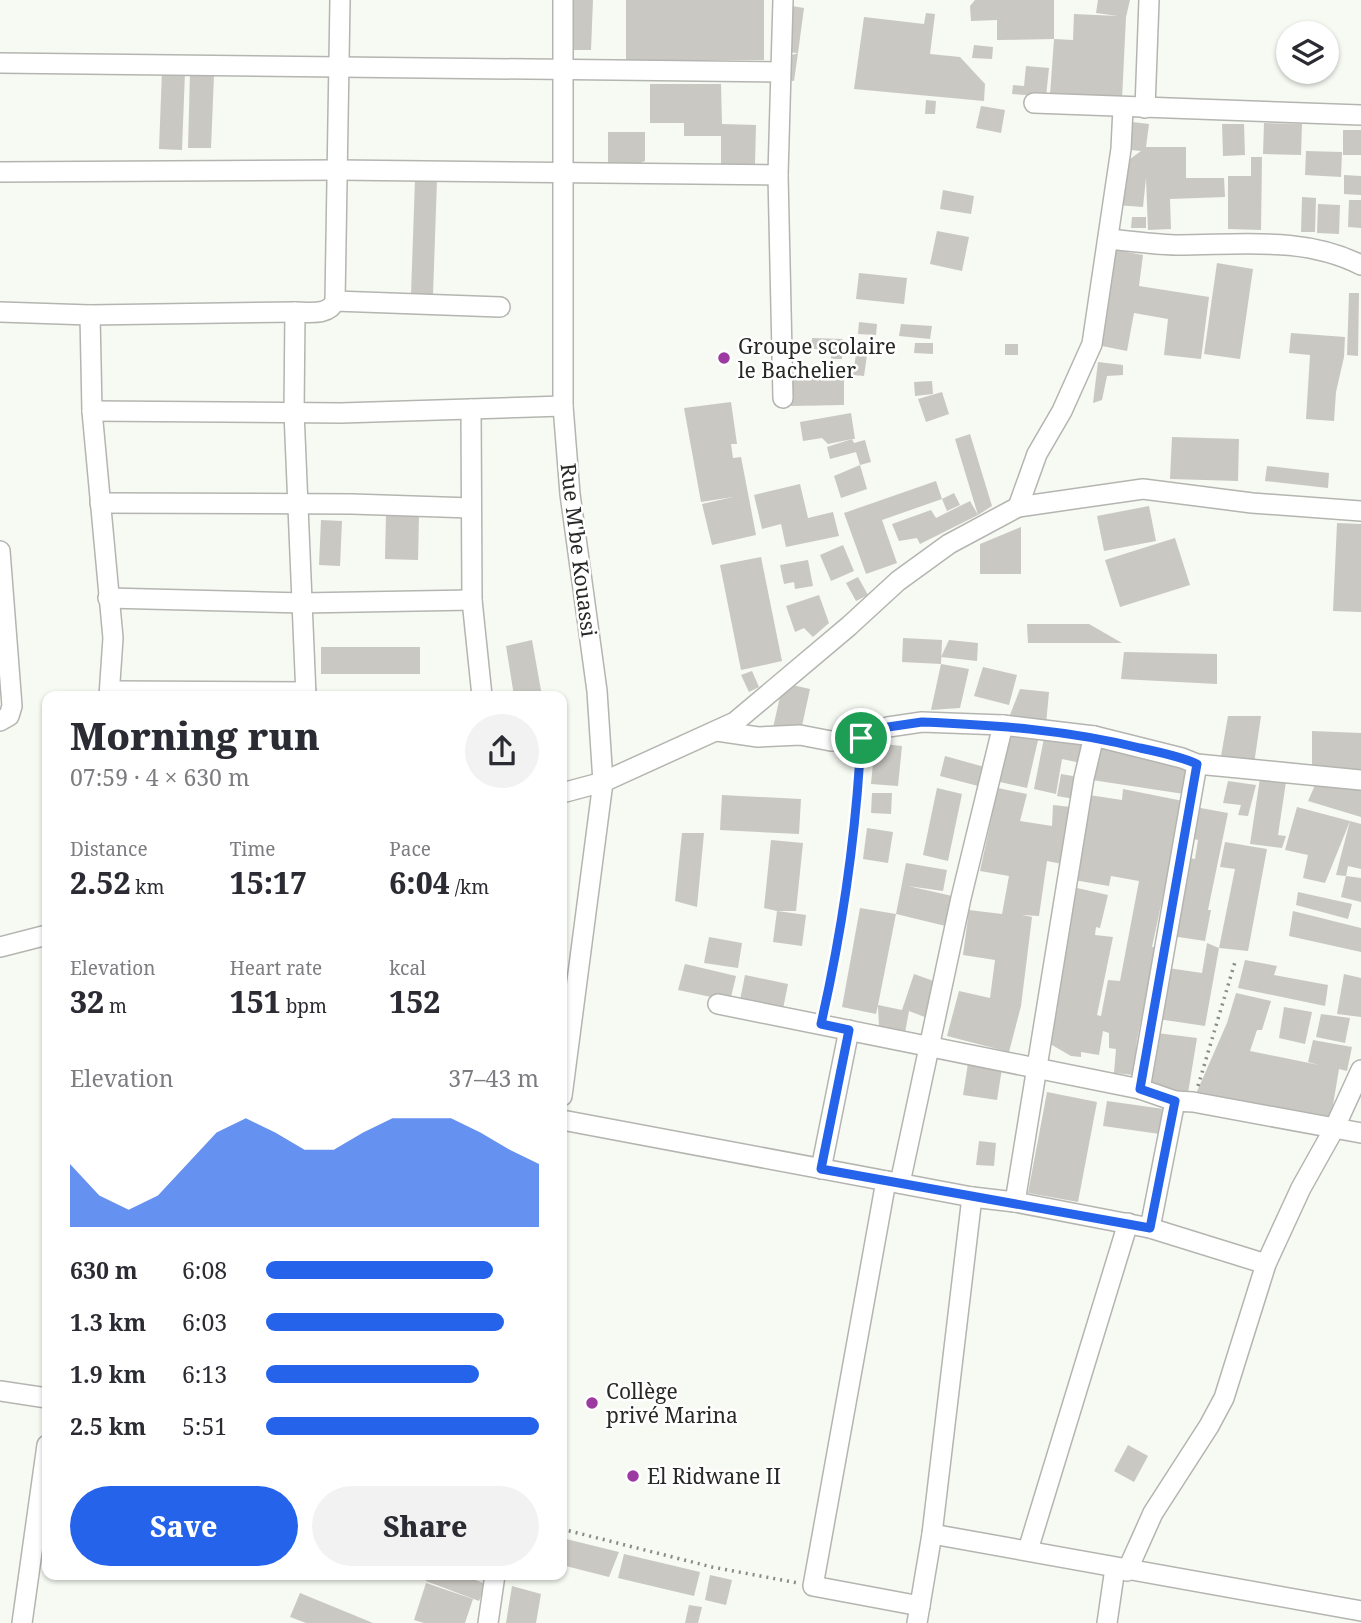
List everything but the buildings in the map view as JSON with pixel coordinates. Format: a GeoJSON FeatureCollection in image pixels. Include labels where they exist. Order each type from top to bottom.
{"type":"FeatureCollection","features":[{"type":"Feature","properties":{"kind":"street"},"geometry":{"type":"LineString","coordinates":[[0,312],[90,315],[295,312],[327,311],[332,307],[335,301],[340,0]]}},
{"type":"Feature","properties":{"kind":"street","name":"Rue M'be Kouassi"},"geometry":{"type":"LineString","coordinates":[[562,0],[563,406],[570,494],[597,691],[603,782],[567,1058]]}},
{"type":"Feature","properties":{"kind":"street"},"geometry":{"type":"LineString","coordinates":[[783,0],[778,175],[783,398]]}},
{"type":"Feature","properties":{"kind":"street"},"geometry":{"type":"LineString","coordinates":[[1145,108],[1149,0]]}},
{"type":"Feature","properties":{"kind":"street"},"geometry":{"type":"LineString","coordinates":[[0,63],[780,72]]}},
{"type":"Feature","properties":{"kind":"street"},"geometry":{"type":"LineString","coordinates":[[1034,103],[1361,115]]}},
{"type":"Feature","properties":{"kind":"street"},"geometry":{"type":"LineString","coordinates":[[1018,507],[1037,454],[1062,411],[1091,344],[1121,149],[1123,108]]}},
{"type":"Feature","properties":{"kind":"street"},"geometry":{"type":"LineString","coordinates":[[0,172],[338,170],[778,175]]}},
{"type":"Feature","properties":{"kind":"street"},"geometry":{"type":"LineString","coordinates":[[1108,239],[1176,245],[1252,243],[1305,246],[1340,254],[1361,265]]}},
{"type":"Feature","properties":{"kind":"street"},"geometry":{"type":"LineString","coordinates":[[335,301],[500,307]]}},
{"type":"Feature","properties":{"kind":"street"},"geometry":{"type":"LineString","coordinates":[[295,312],[295,412],[306,691]]}},
{"type":"Feature","properties":{"kind":"street"},"geometry":{"type":"LineString","coordinates":[[90,315],[92,411],[113,638],[109,691]]}},
{"type":"Feature","properties":{"kind":"street"},"geometry":{"type":"LineString","coordinates":[[92,411],[295,412],[563,406]]}},
{"type":"Feature","properties":{"kind":"street"},"geometry":{"type":"LineString","coordinates":[[471,410],[472,600],[481,691]]}},
{"type":"Feature","properties":{"kind":"street"},"geometry":{"type":"LineString","coordinates":[[567,792],[603,782],[735,722],[898,581],[948,544],[1018,507],[1143,489],[1252,503],[1361,511]]}},
{"type":"Feature","properties":{"kind":"street"},"geometry":{"type":"LineString","coordinates":[[100,503],[298,503],[471,508]]}},
{"type":"Feature","properties":{"kind":"street"},"geometry":{"type":"LineString","coordinates":[[0,551],[12,706],[9,716],[0,721]]}},
{"type":"Feature","properties":{"kind":"street"},"geometry":{"type":"LineString","coordinates":[[108,598],[303,603],[472,600]]}},
{"type":"Feature","properties":{"kind":"street"},"geometry":{"type":"LineString","coordinates":[[716,730],[758,737],[800,734],[831,741],[861,738],[888,727],[922,722],[1003,725],[1094,736],[1197,764],[1361,780]]}},
{"type":"Feature","properties":{"kind":"street"},"geometry":{"type":"LineString","coordinates":[[972,1197],[932,1534],[919,1614],[813,1586],[893,1182],[929,1045],[1003,725]]}},
{"type":"Feature","properties":{"kind":"street"},"geometry":{"type":"LineString","coordinates":[[1015,1202],[1084,778],[1094,736]]}},
{"type":"Feature","properties":{"kind":"street"},"geometry":{"type":"LineString","coordinates":[[1140,1089],[1197,764]]}},
{"type":"Feature","properties":{"kind":"street"},"geometry":{"type":"LineString","coordinates":[[0,947],[42,935]]}},
{"type":"Feature","properties":{"kind":"street"},"geometry":{"type":"LineString","coordinates":[[718,1004],[1037,1067],[1140,1089],[1184,1102],[1361,1133]]}},
{"type":"Feature","properties":{"kind":"street"},"geometry":{"type":"LineString","coordinates":[[821,1169],[849,1030]]}},
{"type":"Feature","properties":{"kind":"street"},"geometry":{"type":"LineString","coordinates":[[1107,1623],[1121,1569],[1224,1398],[1266,1264],[1361,1070]]}},
{"type":"Feature","properties":{"kind":"street"},"geometry":{"type":"LineString","coordinates":[[1150,1228],[1184,1102]]}},
{"type":"Feature","properties":{"kind":"street"},"geometry":{"type":"LineString","coordinates":[[567,1121],[972,1197],[1015,1202],[1128,1223],[1266,1264]]}},
{"type":"Feature","properties":{"kind":"street"},"geometry":{"type":"LineString","coordinates":[[1028,1550],[1128,1223]]}},
{"type":"Feature","properties":{"kind":"street"},"geometry":{"type":"LineString","coordinates":[[0,1391],[42,1397]]}},
{"type":"Feature","properties":{"kind":"street"},"geometry":{"type":"LineString","coordinates":[[22,1623],[42,1481]]}},
{"type":"Feature","properties":{"kind":"street"},"geometry":{"type":"LineString","coordinates":[[932,1534],[1361,1611]]}},
{"type":"Feature","properties":{"kind":"street"},"geometry":{"type":"LineString","coordinates":[[488,1623],[494,1580]]}},
{"type":"Feature","properties":{"kind":"path"},"geometry":{"type":"LineString","coordinates":[[821,1024],[848,888],[857,818],[861,738]]}},
{"type":"Feature","properties":{"kind":"path"},"geometry":{"type":"LineString","coordinates":[[1184,1102],[1235,962]]}},
{"type":"Feature","properties":{"kind":"path"},"geometry":{"type":"LineString","coordinates":[[567,1531],[712,1567],[813,1586]]}},
{"type":"Feature","properties":{"kind":"place","name":"Groupe scolaire le Bachelier"},"geometry":{"type":"Point","coordinates":[724,358]}},
{"type":"Feature","properties":{"kind":"place","name":"Collège privé Marina"},"geometry":{"type":"Point","coordinates":[592,1403]}},
{"type":"Feature","properties":{"kind":"place","name":"El Ridwane II"},"geometry":{"type":"Point","coordinates":[633,1476]}},
{"type":"Feature","properties":{"kind":"route"},"geometry":{"type":"LineString","coordinates":[[922,722],[1003,725],[1094,736],[1197,764],[1140,1089],[1175,1101],[1150,1228],[821,1169],[849,1030],[821,1024],[848,888],[857,818],[861,738],[888,727],[922,722]]}}]}
